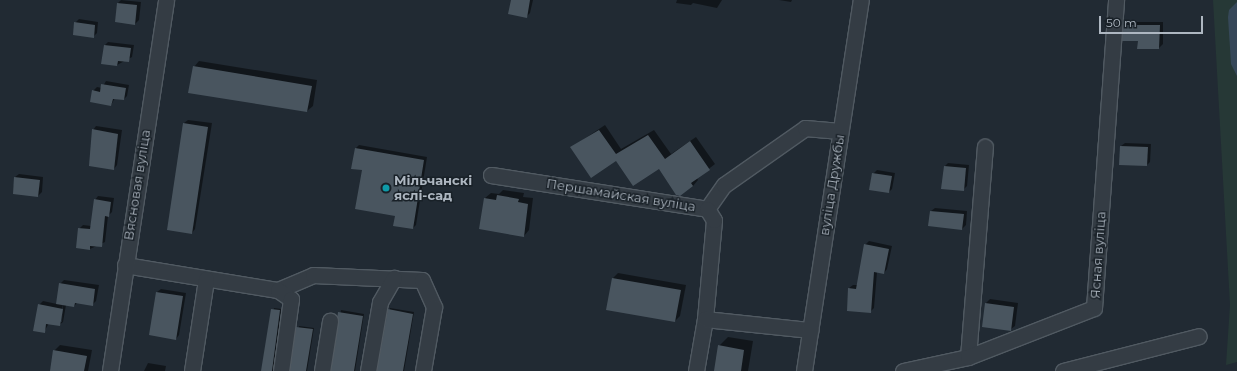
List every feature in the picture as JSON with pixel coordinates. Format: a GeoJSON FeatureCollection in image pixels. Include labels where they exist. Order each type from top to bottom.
{"type":"FeatureCollection","features":[{"type":"Feature","properties":{"kind":"street","name":"Вясновая вуліца"},"geometry":{"type":"LineString","coordinates":[[110,371],[166,0]]}},
{"type":"Feature","properties":{"kind":"street","name":"вуліца Дружбы"},"geometry":{"type":"LineString","coordinates":[[804,371],[861,0]]}},
{"type":"Feature","properties":{"kind":"street","name":"Ясная вуліца"},"geometry":{"type":"LineString","coordinates":[[903,371],[968,357],[1094,308],[1116,0]]}},
{"type":"Feature","properties":{"kind":"street","name":"Першамайская вуліца"},"geometry":{"type":"LineString","coordinates":[[491,175],[707,208],[724,185],[805,128],[840,131]]}},
{"type":"Feature","properties":{"kind":"street"},"geometry":{"type":"LineString","coordinates":[[968,357],[985,147]]}},
{"type":"Feature","properties":{"kind":"street"},"geometry":{"type":"LineString","coordinates":[[696,371],[705,319],[714,220],[707,208]]}},
{"type":"Feature","properties":{"kind":"street"},"geometry":{"type":"LineString","coordinates":[[125,265],[278,290],[291,299],[281,371]]}},
{"type":"Feature","properties":{"kind":"street"},"geometry":{"type":"LineString","coordinates":[[278,290],[313,275],[422,280],[434,307],[423,371]]}},
{"type":"Feature","properties":{"kind":"street"},"geometry":{"type":"LineString","coordinates":[[368,371],[380,302],[394,278]]}},
{"type":"Feature","properties":{"kind":"street"},"geometry":{"type":"LineString","coordinates":[[192,371],[206,279]]}},
{"type":"Feature","properties":{"kind":"street"},"geometry":{"type":"LineString","coordinates":[[705,319],[810,330]]}},
{"type":"Feature","properties":{"kind":"street"},"geometry":{"type":"LineString","coordinates":[[322,371],[330,321]]}},
{"type":"Feature","properties":{"kind":"street"},"geometry":{"type":"LineString","coordinates":[[1063,371],[1200,336]]}},
{"type":"Feature","properties":{"kind":"shaded area"},"geometry":{"type":"Polygon","coordinates":[[[1213,0],[1237,0],[1237,362],[1226,365],[1230,305],[1213,0]]]}},
{"type":"Feature","properties":{"kind":"water"},"geometry":{"type":"Polygon","coordinates":[[[1237,2],[1237,76],[1231,64],[1228,17],[1229,10],[1237,2]]]}},
{"type":"Feature","properties":{"kind":"building"},"geometry":{"type":"Polygon","coordinates":[[[511,0],[530,0],[527,18],[508,14],[511,0]]]}},
{"type":"Feature","properties":{"kind":"building"},"geometry":{"type":"Polygon","coordinates":[[[117,3],[137,5],[135,25],[115,22],[117,3]]]}},
{"type":"Feature","properties":{"kind":"building"},"geometry":{"type":"Polygon","coordinates":[[[74,22],[95,25],[94,38],[73,35],[74,22]]]}},
{"type":"Feature","properties":{"kind":"building"},"geometry":{"type":"Polygon","coordinates":[[[1123,25],[1160,25],[1159,49],[1137,49],[1138,41],[1122,41],[1123,25]]]}},
{"type":"Feature","properties":{"kind":"building"},"geometry":{"type":"Polygon","coordinates":[[[104,45],[131,48],[129,62],[118,61],[117,66],[101,64],[104,45]]]}},
{"type":"Feature","properties":{"kind":"building"},"geometry":{"type":"Polygon","coordinates":[[[193,66],[312,86],[307,112],[188,93],[193,66]]]}},
{"type":"Feature","properties":{"kind":"building"},"geometry":{"type":"Polygon","coordinates":[[[101,84],[126,88],[124,100],[113,99],[111,106],[90,102],[92,90],[100,92],[101,84]]]}},
{"type":"Feature","properties":{"kind":"building"},"geometry":{"type":"Polygon","coordinates":[[[183,123],[208,127],[192,234],[167,230],[183,123]]]}},
{"type":"Feature","properties":{"kind":"building"},"geometry":{"type":"Polygon","coordinates":[[[92,129],[118,134],[114,170],[89,166],[92,129]]]}},
{"type":"Feature","properties":{"kind":"building"},"geometry":{"type":"Polygon","coordinates":[[[599,130],[616,154],[648,135],[665,159],[690,141],[710,170],[691,183],[693,186],[680,196],[676,195],[659,169],[633,186],[616,161],[591,178],[570,147],[599,130]]]}},
{"type":"Feature","properties":{"kind":"building"},"geometry":{"type":"Polygon","coordinates":[[[1120,146],[1148,147],[1147,166],[1119,165],[1120,146]]]}},
{"type":"Feature","properties":{"kind":"building","name":"Мільчанскі яслі-сад"},"geometry":{"type":"Polygon","coordinates":[[[355,148],[424,160],[413,229],[393,226],[395,216],[355,209],[362,170],[351,169],[355,148]]]}},
{"type":"Feature","properties":{"kind":"building"},"geometry":{"type":"Polygon","coordinates":[[[944,166],[966,168],[964,191],[941,189],[944,166]]]}},
{"type":"Feature","properties":{"kind":"building"},"geometry":{"type":"Polygon","coordinates":[[[872,173],[892,176],[889,193],[869,190],[872,173]]]}},
{"type":"Feature","properties":{"kind":"building"},"geometry":{"type":"Polygon","coordinates":[[[14,177],[40,180],[38,197],[13,194],[14,177]]]}},
{"type":"Feature","properties":{"kind":"building"},"geometry":{"type":"Polygon","coordinates":[[[497,195],[519,199],[518,202],[528,204],[524,237],[479,229],[484,198],[496,200],[497,195]]]}},
{"type":"Feature","properties":{"kind":"building"},"geometry":{"type":"Polygon","coordinates":[[[94,199],[111,202],[109,217],[105,216],[102,247],[90,246],[90,250],[76,248],[78,228],[90,229],[94,199]]]}},
{"type":"Feature","properties":{"kind":"building"},"geometry":{"type":"Polygon","coordinates":[[[930,211],[964,214],[962,230],[928,226],[930,211]]]}},
{"type":"Feature","properties":{"kind":"building"},"geometry":{"type":"Polygon","coordinates":[[[864,244],[889,249],[884,274],[874,272],[871,313],[847,311],[848,288],[856,289],[864,244]]]}},
{"type":"Feature","properties":{"kind":"building"},"geometry":{"type":"Polygon","coordinates":[[[612,278],[681,290],[675,322],[606,310],[612,278]]]}},
{"type":"Feature","properties":{"kind":"building"},"geometry":{"type":"Polygon","coordinates":[[[59,283],[95,289],[93,306],[75,303],[74,307],[56,304],[59,283]]]}},
{"type":"Feature","properties":{"kind":"building"},"geometry":{"type":"Polygon","coordinates":[[[156,292],[183,296],[176,340],[149,335],[156,292]]]}},
{"type":"Feature","properties":{"kind":"building"},"geometry":{"type":"Polygon","coordinates":[[[985,303],[1014,307],[1011,331],[982,327],[985,303]]]}},
{"type":"Feature","properties":{"kind":"building"},"geometry":{"type":"Polygon","coordinates":[[[38,304],[63,309],[60,326],[46,324],[45,333],[33,331],[38,304]]]}},
{"type":"Feature","properties":{"kind":"building"},"geometry":{"type":"Polygon","coordinates":[[[271,309],[280,310],[272,371],[261,371],[271,309]]]}},
{"type":"Feature","properties":{"kind":"building"},"geometry":{"type":"Polygon","coordinates":[[[388,309],[413,314],[403,371],[377,371],[388,309]]]}},
{"type":"Feature","properties":{"kind":"building"},"geometry":{"type":"Polygon","coordinates":[[[338,312],[363,316],[354,371],[331,371],[338,312]]]}},
{"type":"Feature","properties":{"kind":"building"},"geometry":{"type":"Polygon","coordinates":[[[296,327],[313,329],[306,371],[290,371],[296,327]]]}},
{"type":"Feature","properties":{"kind":"building"},"geometry":{"type":"Polygon","coordinates":[[[718,345],[744,350],[741,371],[714,371],[718,345]]]}},
{"type":"Feature","properties":{"kind":"building"},"geometry":{"type":"Polygon","coordinates":[[[53,350],[87,356],[84,371],[50,371],[53,350]]]}},
{"type":"Feature","properties":{"kind":"place","name":"Мільчанскі яслі-сад"},"geometry":{"type":"Point","coordinates":[386,188]}}]}
